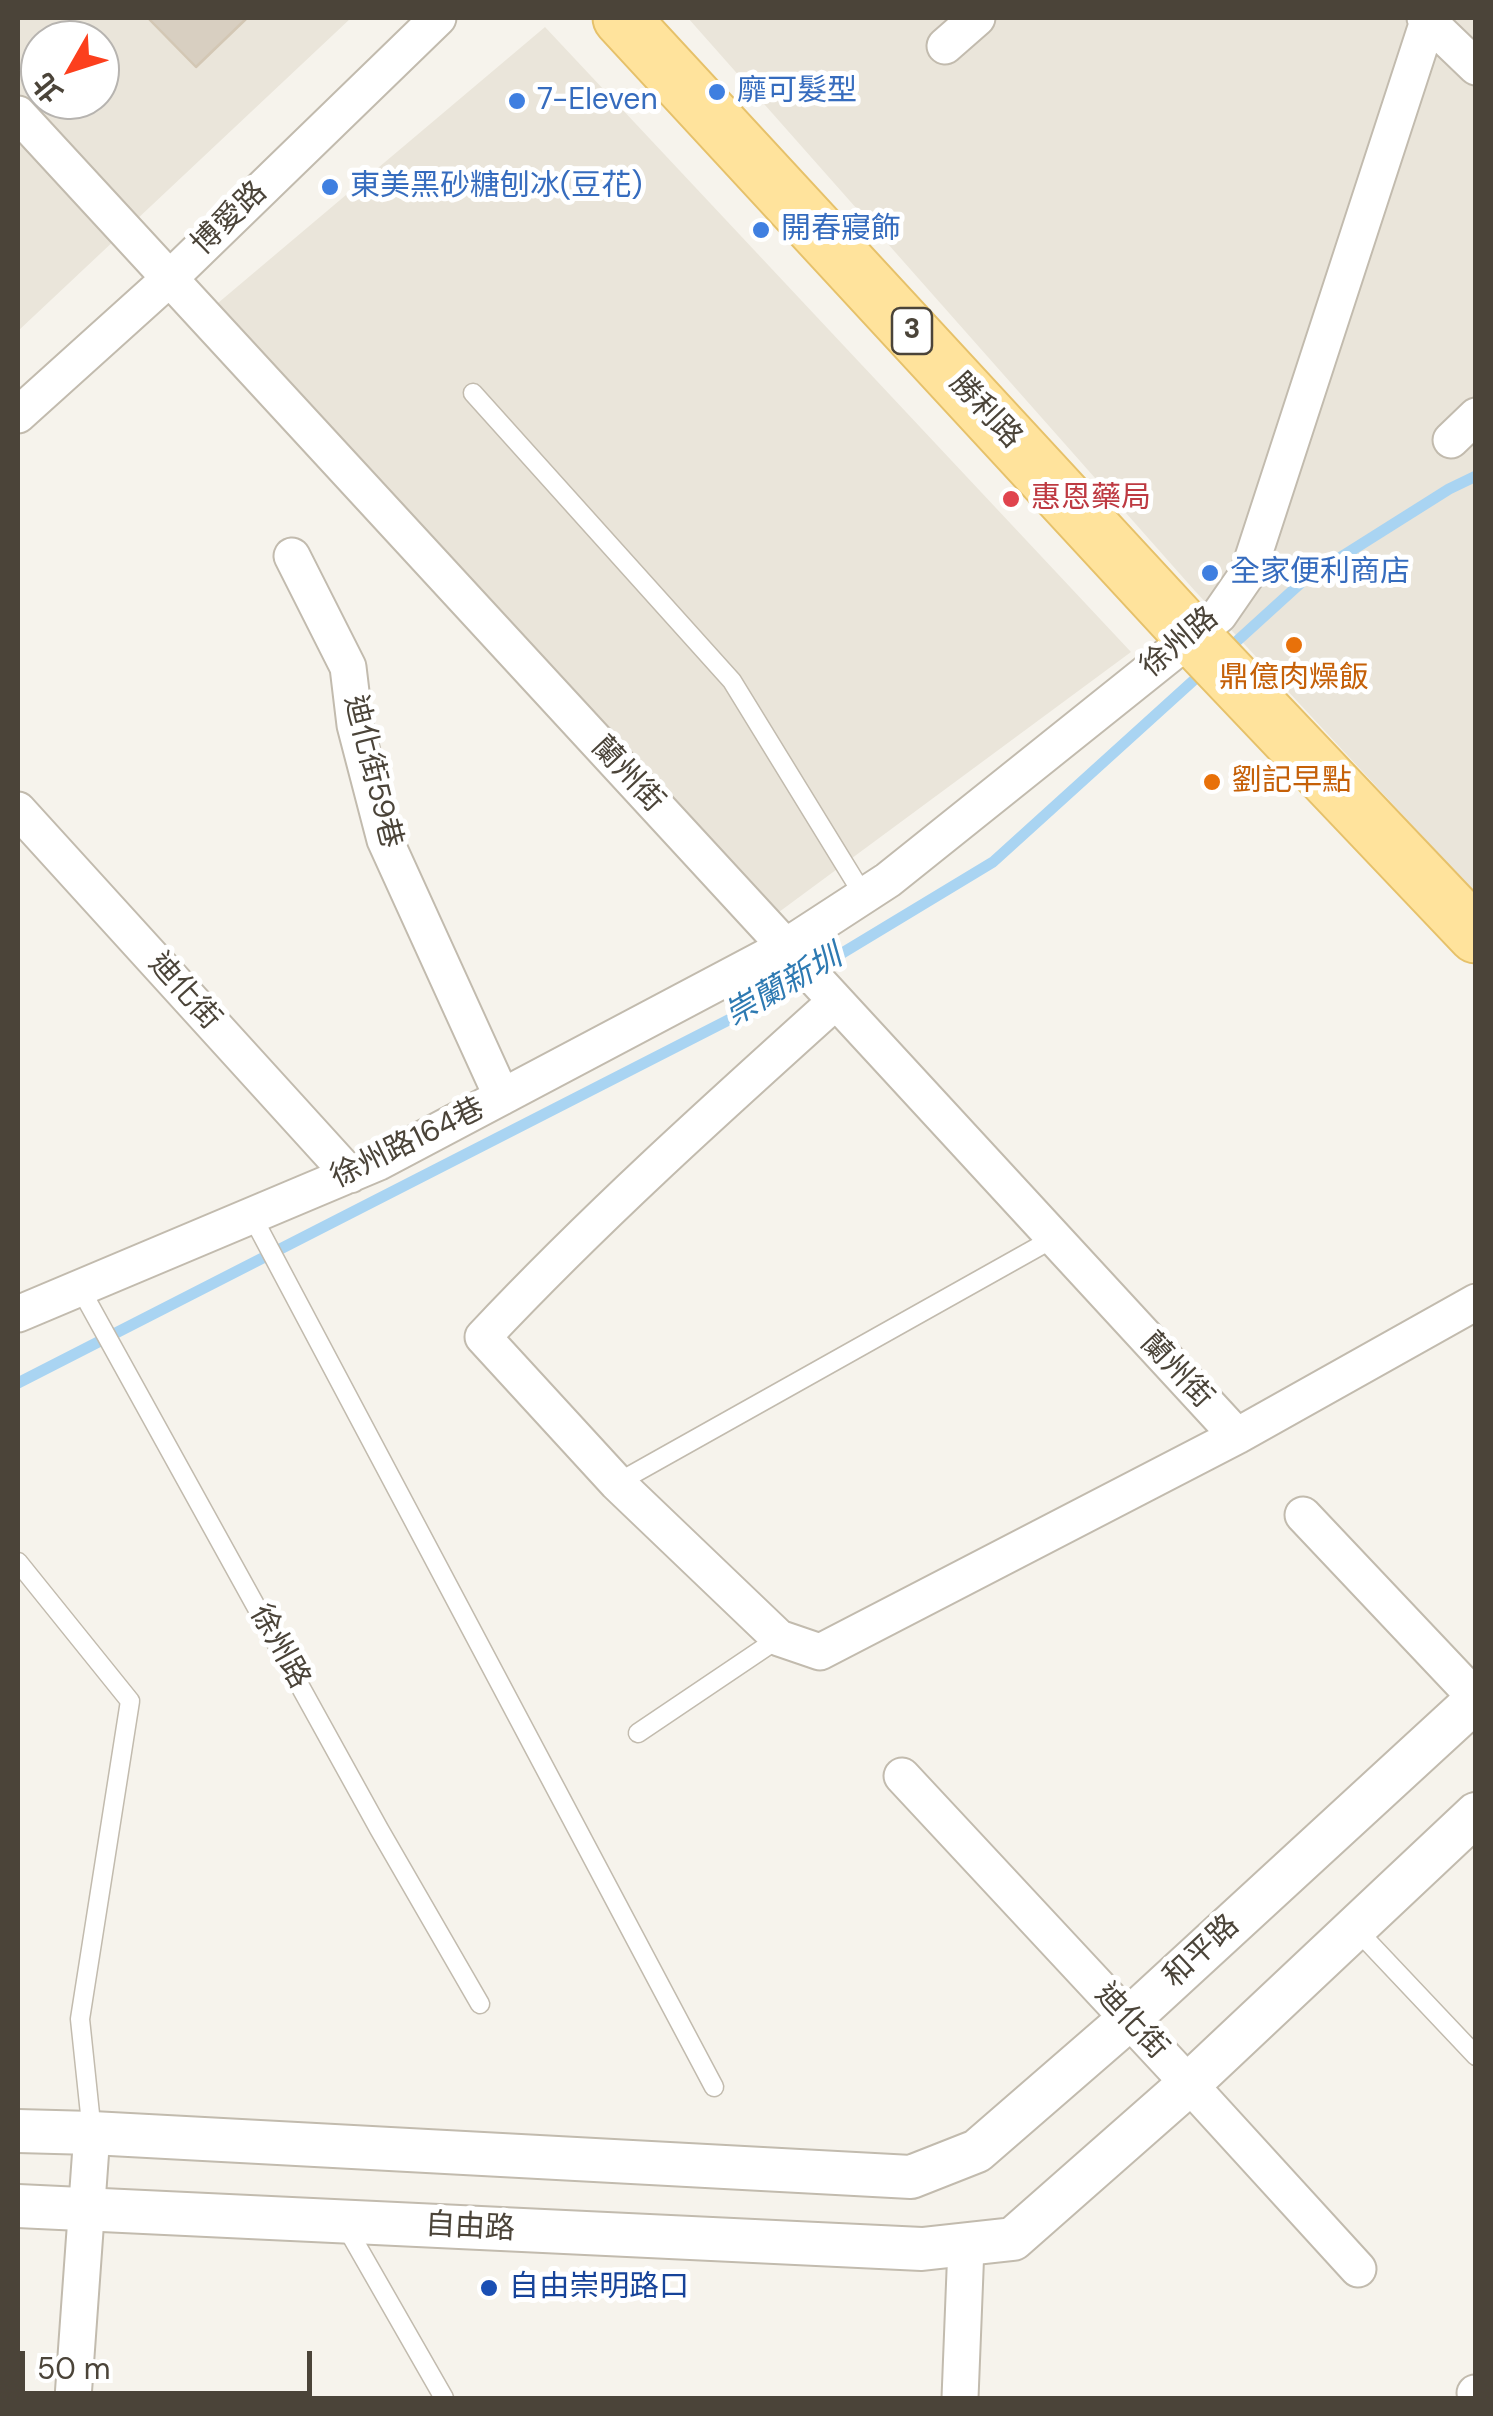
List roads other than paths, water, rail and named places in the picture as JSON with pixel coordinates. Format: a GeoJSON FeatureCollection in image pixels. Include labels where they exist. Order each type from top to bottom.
{"type":"FeatureCollection","features":[{"type":"Feature","properties":{"kind":"main road","name":"勝利路"},"geometry":{"type":"LineString","coordinates":[[620,18],[1207,652],[1476,934]]}},
{"type":"Feature","properties":{"kind":"street","name":"博愛路"},"geometry":{"type":"LineString","coordinates":[[18,415],[170,278],[438,18]]}},
{"type":"Feature","properties":{"kind":"street"},"geometry":{"type":"LineString","coordinates":[[945,46],[977,18]]}},
{"type":"Feature","properties":{"kind":"street","name":"徐州路"},"geometry":{"type":"LineString","coordinates":[[791,953],[864,896],[1207,652],[1219,614],[1248,573],[1428,19]]}},
{"type":"Feature","properties":{"kind":"street"},"geometry":{"type":"LineString","coordinates":[[1428,19],[1476,68]]}},
{"type":"Feature","properties":{"kind":"street","name":"蘭州街"},"geometry":{"type":"LineString","coordinates":[[18,114],[1237,1436]]}},
{"type":"Feature","properties":{"kind":"street","name":"迪化街59巷"},"geometry":{"type":"LineString","coordinates":[[292,556],[348,667],[355,726],[386,840],[502,1097]]}},
{"type":"Feature","properties":{"kind":"street","name":"迪化街"},"geometry":{"type":"LineString","coordinates":[[18,810],[350,1174]]}},
{"type":"Feature","properties":{"kind":"street","name":"徐州路164巷"},"geometry":{"type":"LineString","coordinates":[[18,1314],[257,1226],[350,1174],[791,953]]}},
{"type":"Feature","properties":{"kind":"street"},"geometry":{"type":"LineString","coordinates":[[828,995],[482,1337],[617,1484],[779,1638],[820,1652],[1237,1436],[1476,1302]]}},
{"type":"Feature","properties":{"kind":"street"},"geometry":{"type":"LineString","coordinates":[[1304,1515],[1476,1699]]}},
{"type":"Feature","properties":{"kind":"street","name":"和平路"},"geometry":{"type":"LineString","coordinates":[[92,2133],[911,2176],[977,2152],[1128,2020],[1476,1699]]}},
{"type":"Feature","properties":{"kind":"street","name":"迪化街"},"geometry":{"type":"LineString","coordinates":[[902,1776],[1358,2270]]}},
{"type":"Feature","properties":{"kind":"street"},"geometry":{"type":"LineString","coordinates":[[960,2398],[966,2246],[1013,2239],[1189,2084],[1476,1814]]}},
{"type":"Feature","properties":{"kind":"street"},"geometry":{"type":"LineString","coordinates":[[18,2131],[92,2133],[72,2398]]}},
{"type":"Feature","properties":{"kind":"street","name":"自由路"},"geometry":{"type":"LineString","coordinates":[[18,2206],[922,2249],[966,2246]]}},
{"type":"Feature","properties":{"kind":"lane"},"geometry":{"type":"LineString","coordinates":[[474,392],[732,680],[864,896]]}},
{"type":"Feature","properties":{"kind":"lane"},"geometry":{"type":"LineString","coordinates":[[257,1226],[714,2087]]}},
{"type":"Feature","properties":{"kind":"lane"},"geometry":{"type":"LineString","coordinates":[[617,1484],[1054,1238]]}},
{"type":"Feature","properties":{"kind":"lane","name":"徐州路"},"geometry":{"type":"LineString","coordinates":[[80,1288],[480,2004]]}},
{"type":"Feature","properties":{"kind":"lane"},"geometry":{"type":"LineString","coordinates":[[18,1562],[130,1701],[80,2020],[92,2133]]}},
{"type":"Feature","properties":{"kind":"lane"},"geometry":{"type":"LineString","coordinates":[[638,1732],[779,1638]]}},
{"type":"Feature","properties":{"kind":"lane"},"geometry":{"type":"LineString","coordinates":[[1354,1926],[1476,2056]]}},
{"type":"Feature","properties":{"kind":"lane"},"geometry":{"type":"LineString","coordinates":[[344,2222],[444,2398]]}},
{"type":"Feature","properties":{"kind":"waterway","name":"崇蘭新圳"},"geometry":{"type":"LineString","coordinates":[[1226,651],[1303,581],[1476,476]]}},
{"type":"Feature","properties":{"kind":"waterway","name":"崇蘭新圳"},"geometry":{"type":"LineString","coordinates":[[18,1383],[748,1010],[993,862],[1205,670]]}},
{"type":"Feature","properties":{"kind":"place","name":"靡可髮型"},"geometry":{"type":"Point","coordinates":[717,92]}},
{"type":"Feature","properties":{"kind":"place","name":"7-Eleven"},"geometry":{"type":"Point","coordinates":[517,101]}},
{"type":"Feature","properties":{"kind":"place","name":"東美黑砂糖刨冰(豆花)"},"geometry":{"type":"Point","coordinates":[330,187]}},
{"type":"Feature","properties":{"kind":"place","name":"開春寢飾"},"geometry":{"type":"Point","coordinates":[761,230]}},
{"type":"Feature","properties":{"kind":"place","name":"惠恩藥局"},"geometry":{"type":"Point","coordinates":[1011,499]}},
{"type":"Feature","properties":{"kind":"place","name":"全家便利商店"},"geometry":{"type":"Point","coordinates":[1210,573]}},
{"type":"Feature","properties":{"kind":"place","name":"鼎億肉燥飯"},"geometry":{"type":"Point","coordinates":[1294,645]}},
{"type":"Feature","properties":{"kind":"place","name":"劉記早點"},"geometry":{"type":"Point","coordinates":[1212,782]}},
{"type":"Feature","properties":{"kind":"place","name":"自由崇明路口"},"geometry":{"type":"Point","coordinates":[489,2288]}}]}
